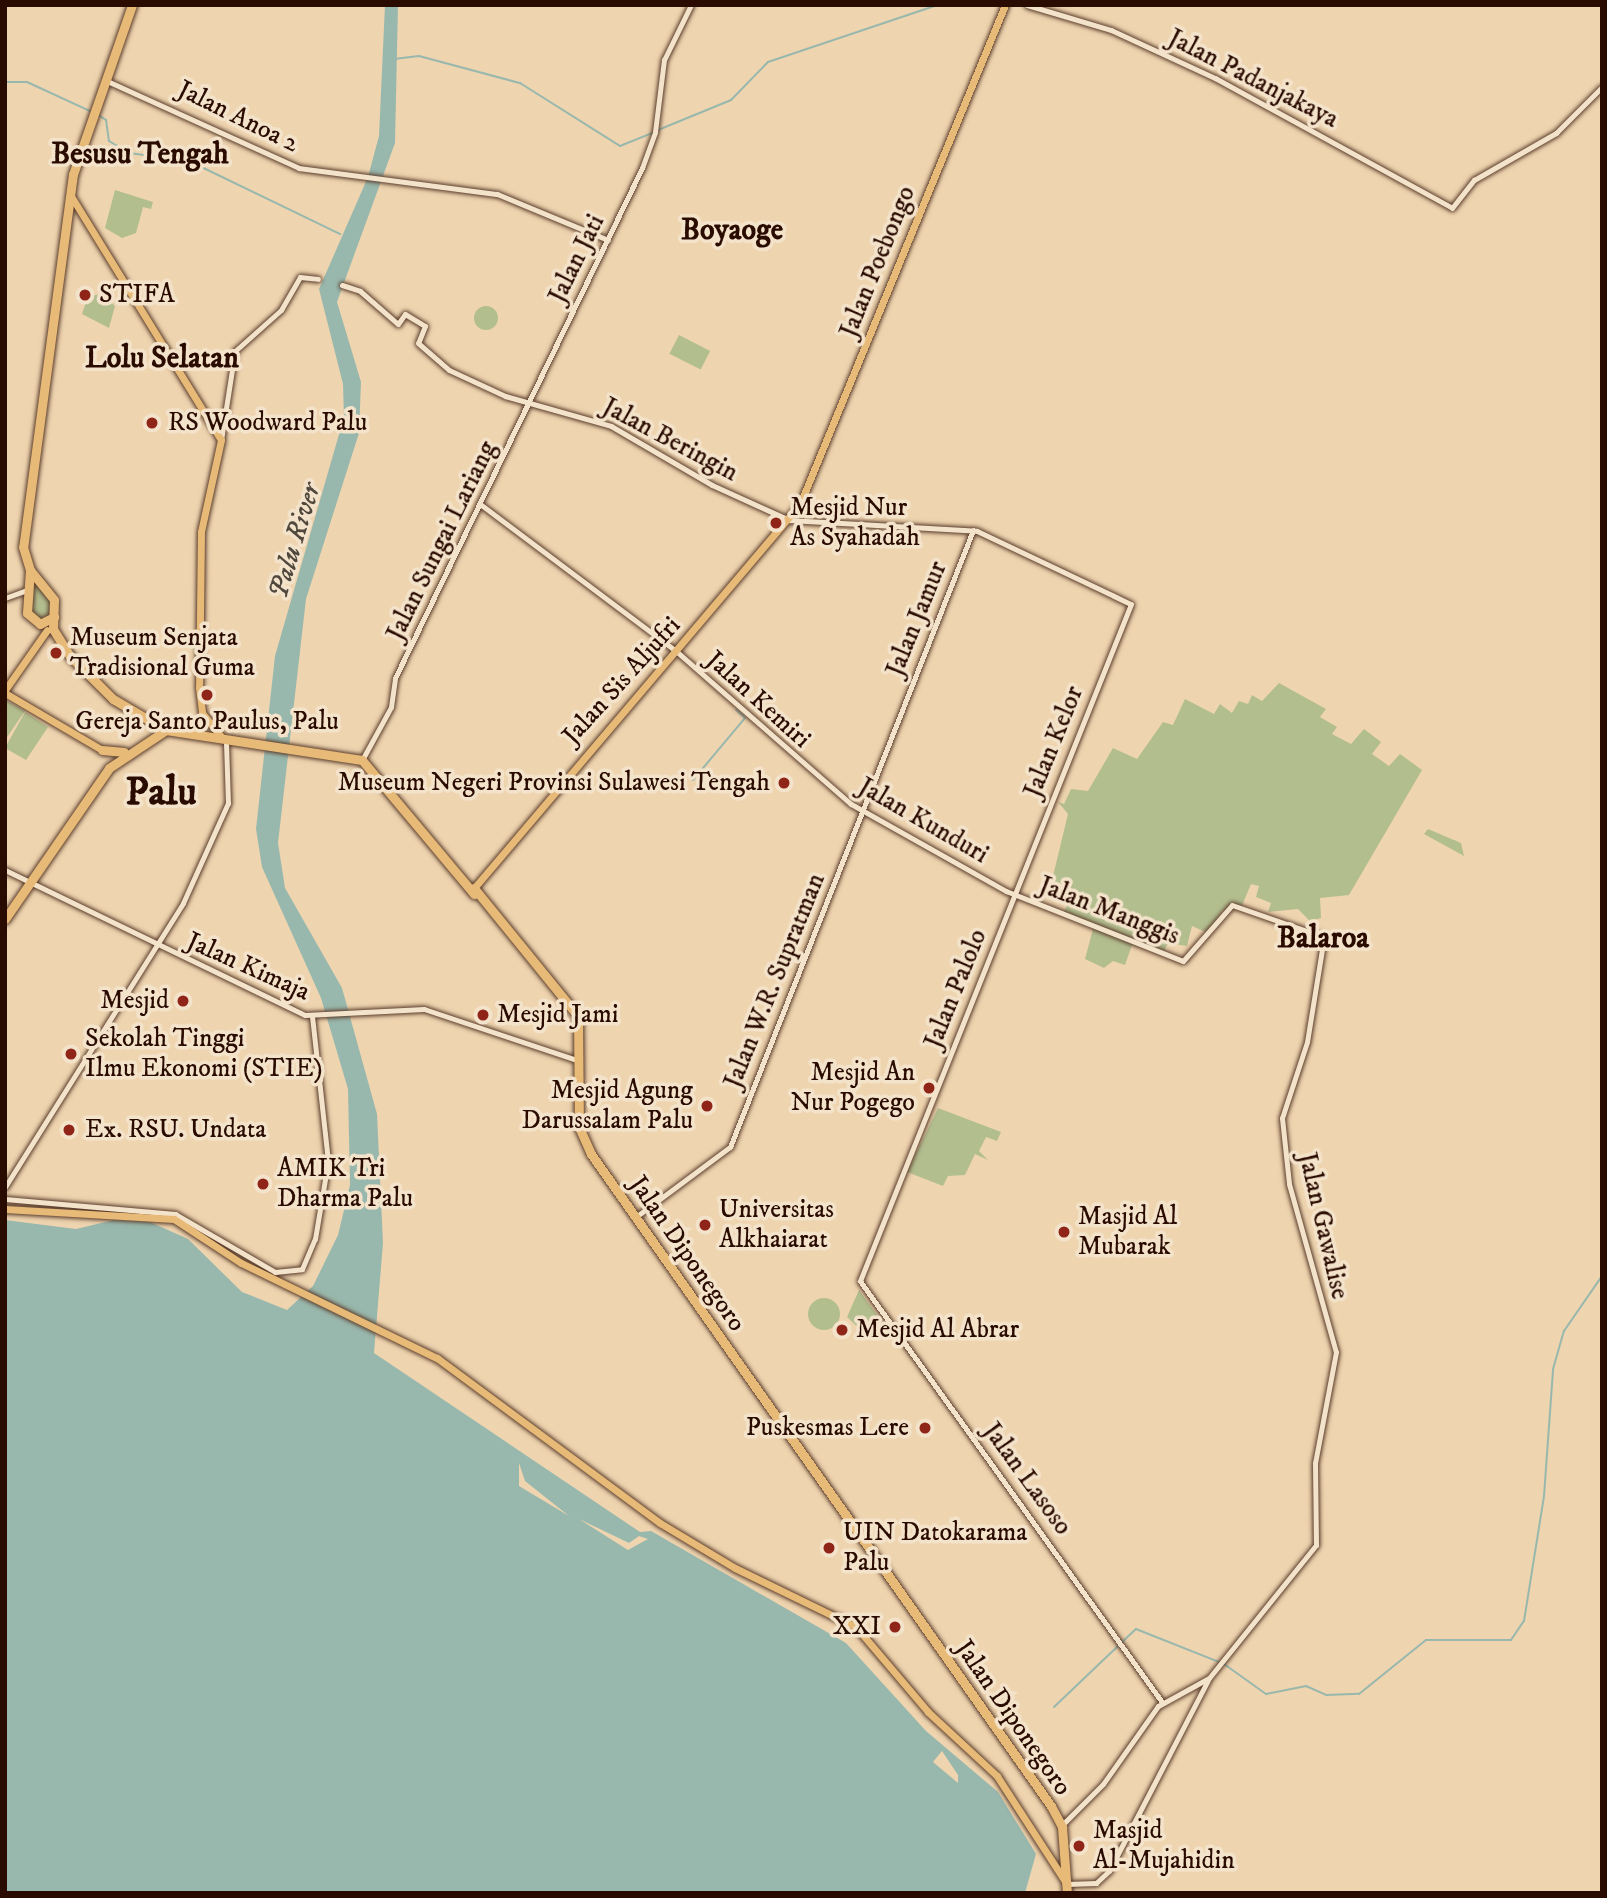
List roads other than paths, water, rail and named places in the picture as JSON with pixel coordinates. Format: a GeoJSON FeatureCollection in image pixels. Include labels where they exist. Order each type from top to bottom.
{"type":"FeatureCollection","features":[{"type":"Feature","properties":{"kind":"highway"},"geometry":{"type":"LineString","coordinates":[[132,5],[73,174],[73,213],[23,541],[30,570],[26,611],[48,628],[80,669],[142,720],[166,730],[226,742],[362,760],[484,901]]}},
{"type":"Feature","properties":{"kind":"highway"},"geometry":{"type":"LineString","coordinates":[[30,570],[54,600],[54,615],[48,628]]}},
{"type":"Feature","properties":{"kind":"highway"},"geometry":{"type":"LineString","coordinates":[[27,588],[43,585]]}},
{"type":"Feature","properties":{"kind":"highway"},"geometry":{"type":"LineString","coordinates":[[100,750],[122,753],[145,734],[142,720]]}},
{"type":"Feature","properties":{"kind":"highway"},"geometry":{"type":"LineString","coordinates":[[93,789],[118,760],[154,733],[166,730]]}},
{"type":"Feature","properties":{"kind":"highway"},"geometry":{"type":"LineString","coordinates":[[100,750],[118,760]]}},
{"type":"Feature","properties":{"kind":"highway"},"geometry":{"type":"LineString","coordinates":[[5,919],[93,789],[107,764],[100,750]]}},
{"type":"Feature","properties":{"kind":"highway"},"geometry":{"type":"LineString","coordinates":[[474,888],[572,1006],[582,1030],[580,1063]]}},
{"type":"Feature","properties":{"kind":"highway","name":"Jalan Diponegoro"},"geometry":{"type":"LineString","coordinates":[[580,1063],[586,1140],[1056,1815],[1067,1885]]}},
{"type":"Feature","properties":{"kind":"highway","name":"Jalan Diponegoro"},"geometry":{"type":"LineString","coordinates":[[580,1063],[579,1127],[588,1150],[734,1356]]}},
{"type":"Feature","properties":{"kind":"highway","name":"Jalan Diponegoro"},"geometry":{"type":"LineString","coordinates":[[827,1489],[1064,1824],[1067,1885]]}},
{"type":"Feature","properties":{"kind":"main road","name":"Jalan Poebongo"},"geometry":{"type":"LineString","coordinates":[[789,520],[1006,5]]}},
{"type":"Feature","properties":{"kind":"main road"},"geometry":{"type":"LineString","coordinates":[[73,213],[221,440],[201,532],[199,692],[203,716],[226,742]]}},
{"type":"Feature","properties":{"kind":"main road"},"geometry":{"type":"LineString","coordinates":[[212,423],[223,423]]}},
{"type":"Feature","properties":{"kind":"main road","name":"Jalan Sis Aljufri"},"geometry":{"type":"LineString","coordinates":[[463,879],[473,881],[485,870],[789,520]]}},
{"type":"Feature","properties":{"kind":"main road"},"geometry":{"type":"LineString","coordinates":[[48,628],[5,693],[25,708],[100,750]]}},
{"type":"Feature","properties":{"kind":"main road","name":"Jalan Sis Aljufri"},"geometry":{"type":"LineString","coordinates":[[474,888],[485,870]]}},
{"type":"Feature","properties":{"kind":"main road"},"geometry":{"type":"LineString","coordinates":[[5,1209],[162,1215],[304,1295],[393,1336],[467,1378],[586,1473],[689,1541],[856,1627],[928,1712],[997,1776],[1067,1885]]}},
{"type":"Feature","properties":{"kind":"street","name":"Jalan Jati"},"geometry":{"type":"LineString","coordinates":[[530,402],[608,240],[655,132],[668,48],[691,5]]}},
{"type":"Feature","properties":{"kind":"street","name":"Jalan Padanjakaya"},"geometry":{"type":"LineString","coordinates":[[1027,5],[1111,30],[1215,78],[1452,208],[1474,180],[1556,133],[1602,87]]}},
{"type":"Feature","properties":{"kind":"street","name":"Jalan Anoa 2"},"geometry":{"type":"LineString","coordinates":[[105,80],[293,166],[497,194],[608,240]]}},
{"type":"Feature","properties":{"kind":"street"},"geometry":{"type":"LineString","coordinates":[[221,440],[235,351],[281,310],[299,278],[318,279]]}},
{"type":"Feature","properties":{"kind":"street","name":"Jalan Beringin"},"geometry":{"type":"LineString","coordinates":[[342,285],[360,291],[398,324],[404,314],[425,326],[418,343],[432,361],[486,389],[611,426],[712,485],[789,520]]}},
{"type":"Feature","properties":{"kind":"street","name":"Jalan Sungai Lariang"},"geometry":{"type":"LineString","coordinates":[[362,760],[393,698],[392,685],[530,402]]}},
{"type":"Feature","properties":{"kind":"street","name":"Jalan Kemiri"},"geometry":{"type":"LineString","coordinates":[[480,504],[676,651],[816,777]]}},
{"type":"Feature","properties":{"kind":"street"},"geometry":{"type":"LineString","coordinates":[[789,520],[972,530]]}},
{"type":"Feature","properties":{"kind":"street","name":"Jalan Kelor"},"geometry":{"type":"LineString","coordinates":[[972,530],[1131,604],[1015,895]]}},
{"type":"Feature","properties":{"kind":"street","name":"Jalan Jamur"},"geometry":{"type":"LineString","coordinates":[[897,721],[972,530]]}},
{"type":"Feature","properties":{"kind":"street"},"geometry":{"type":"LineString","coordinates":[[5,598],[27,588]]}},
{"type":"Feature","properties":{"kind":"street","name":"Jalan W.R. Supratman"},"geometry":{"type":"LineString","coordinates":[[637,1216],[728,1149],[897,721]]}},
{"type":"Feature","properties":{"kind":"street"},"geometry":{"type":"LineString","coordinates":[[5,1187],[158,947],[228,803],[226,742]]}},
{"type":"Feature","properties":{"kind":"street","name":"Jalan Kunduri"},"geometry":{"type":"LineString","coordinates":[[816,777],[863,810],[1015,895]]}},
{"type":"Feature","properties":{"kind":"street","name":"Jalan Kimaja"},"geometry":{"type":"LineString","coordinates":[[5,870],[158,947],[312,1017],[363,1011],[424,1009],[580,1063]]}},
{"type":"Feature","properties":{"kind":"street","name":"Jalan Manggis"},"geometry":{"type":"LineString","coordinates":[[1015,895],[1183,961],[1232,905],[1324,937]]}},
{"type":"Feature","properties":{"kind":"street","name":"Jalan Palolo"},"geometry":{"type":"LineString","coordinates":[[860,1281],[1015,895]]}},
{"type":"Feature","properties":{"kind":"street","name":"Jalan Gawalise"},"geometry":{"type":"LineString","coordinates":[[1067,1885],[1096,1883],[1109,1871],[1200,1686],[1208,1680],[1316,1545],[1315,1463],[1336,1358],[1287,1176],[1282,1118],[1309,1035],[1324,937]]}},
{"type":"Feature","properties":{"kind":"street"},"geometry":{"type":"LineString","coordinates":[[5,1199],[175,1214],[233,1251],[280,1273],[306,1265],[328,1161],[312,1017]]}},
{"type":"Feature","properties":{"kind":"street","name":"Jalan Lasoso"},"geometry":{"type":"LineString","coordinates":[[860,1281],[1162,1702]]}},
{"type":"Feature","properties":{"kind":"street"},"geometry":{"type":"LineString","coordinates":[[1064,1824],[1103,1784],[1162,1702],[1200,1686]]}},
{"type":"Feature","properties":{"kind":"water"},"geometry":{"type":"Polygon","coordinates":[[[385,5],[398,5],[395,143],[337,302],[361,382],[359,433],[306,599],[278,843],[285,888],[342,988],[377,1114],[383,1243],[374,1353],[640,1532],[651,1531],[846,1643],[926,1731],[998,1792],[1036,1854],[1025,1893],[5,1893],[5,1220],[76,1229],[114,1220],[150,1222],[188,1239],[242,1292],[287,1310],[313,1286],[338,1235],[350,1185],[348,1089],[321,998],[262,867],[256,829],[275,656],[344,417],[343,384],[319,289],[368,177],[379,136],[385,5]]]}},
{"type":"Feature","properties":{"kind":"waterway"},"geometry":{"type":"LineString","coordinates":[[658,130],[731,100],[768,62],[937,5]]}},
{"type":"Feature","properties":{"kind":"waterway"},"geometry":{"type":"LineString","coordinates":[[394,59],[419,56],[520,83],[620,146],[653,133]]}},
{"type":"Feature","properties":{"kind":"waterway"},"geometry":{"type":"LineString","coordinates":[[5,82],[27,82],[92,112]]}},
{"type":"Feature","properties":{"kind":"waterway"},"geometry":{"type":"LineString","coordinates":[[97,114],[106,120],[109,141],[129,153],[189,161],[340,234]]}},
{"type":"Feature","properties":{"kind":"waterway"},"geometry":{"type":"LineString","coordinates":[[693,780],[745,718],[736,710]]}},
{"type":"Feature","properties":{"kind":"waterway"},"geometry":{"type":"LineString","coordinates":[[1224,1664],[1266,1694],[1306,1686],[1326,1695],[1359,1694],[1426,1640],[1511,1640],[1524,1621],[1544,1496],[1553,1369],[1564,1331],[1602,1276]]}},
{"type":"Feature","properties":{"kind":"waterway"},"geometry":{"type":"LineString","coordinates":[[1054,1707],[1136,1629],[1219,1662]]}},
{"type":"Feature","properties":{"kind":"place","name":"STIFA"},"geometry":{"type":"Point","coordinates":[85,295]}},
{"type":"Feature","properties":{"kind":"place","name":"RS Woodward Palu"},"geometry":{"type":"Point","coordinates":[152,423]}},
{"type":"Feature","properties":{"kind":"place","name":"Mesjid Nur As Syahadah"},"geometry":{"type":"Point","coordinates":[776,523]}},
{"type":"Feature","properties":{"kind":"place","name":"Museum Senjata Tradisional Guma"},"geometry":{"type":"Point","coordinates":[56,653]}},
{"type":"Feature","properties":{"kind":"place","name":"Gereja Santo Paulus, Palu"},"geometry":{"type":"Point","coordinates":[207,695]}},
{"type":"Feature","properties":{"kind":"place","name":"Museum Negeri Provinsi Sulawesi Tengah"},"geometry":{"type":"Point","coordinates":[784,783]}},
{"type":"Feature","properties":{"kind":"place","name":"Mesjid"},"geometry":{"type":"Point","coordinates":[183,1001]}},
{"type":"Feature","properties":{"kind":"place","name":"Mesjid Jami"},"geometry":{"type":"Point","coordinates":[483,1015]}},
{"type":"Feature","properties":{"kind":"place","name":"Sekolah Tinggi Ilmu Ekonomi (STIE)"},"geometry":{"type":"Point","coordinates":[71,1054]}},
{"type":"Feature","properties":{"kind":"place","name":"Mesjid An Nur Pogego"},"geometry":{"type":"Point","coordinates":[929,1088]}},
{"type":"Feature","properties":{"kind":"place","name":"Mesjid Agung Darussalam Palu"},"geometry":{"type":"Point","coordinates":[707,1106]}},
{"type":"Feature","properties":{"kind":"place","name":"Ex. RSU. Undata"},"geometry":{"type":"Point","coordinates":[69,1130]}},
{"type":"Feature","properties":{"kind":"place","name":"AMIK Tri Dharma Palu"},"geometry":{"type":"Point","coordinates":[263,1184]}},
{"type":"Feature","properties":{"kind":"place","name":"Universitas Alkhaiarat"},"geometry":{"type":"Point","coordinates":[705,1225]}},
{"type":"Feature","properties":{"kind":"place","name":"Masjid Al Mubarak"},"geometry":{"type":"Point","coordinates":[1064,1232]}},
{"type":"Feature","properties":{"kind":"place","name":"Mesjid Al Abrar"},"geometry":{"type":"Point","coordinates":[842,1330]}},
{"type":"Feature","properties":{"kind":"place","name":"Puskesmas Lere"},"geometry":{"type":"Point","coordinates":[925,1428]}},
{"type":"Feature","properties":{"kind":"place","name":"UIN Datokarama Palu"},"geometry":{"type":"Point","coordinates":[829,1548]}},
{"type":"Feature","properties":{"kind":"place","name":"XXI"},"geometry":{"type":"Point","coordinates":[895,1627]}},
{"type":"Feature","properties":{"kind":"place","name":"Masjid Al-Mujahidin"},"geometry":{"type":"Point","coordinates":[1079,1846]}},
{"type":"Feature","properties":{"kind":"district","name":"Besusu Tengah"},"geometry":{"type":"Point","coordinates":[140,155]}},
{"type":"Feature","properties":{"kind":"district","name":"Boyaoge"},"geometry":{"type":"Point","coordinates":[732,231]}},
{"type":"Feature","properties":{"kind":"district","name":"Lolu Selatan"},"geometry":{"type":"Point","coordinates":[162,359]}},
{"type":"Feature","properties":{"kind":"district","name":"Palu"},"geometry":{"type":"Point","coordinates":[161,793]}},
{"type":"Feature","properties":{"kind":"district","name":"Balaroa"},"geometry":{"type":"Point","coordinates":[1323,939]}},
{"type":"Feature","properties":{"kind":"water label","name":"Palu River"},"geometry":{"type":"Point","coordinates":[295,541]}}]}
